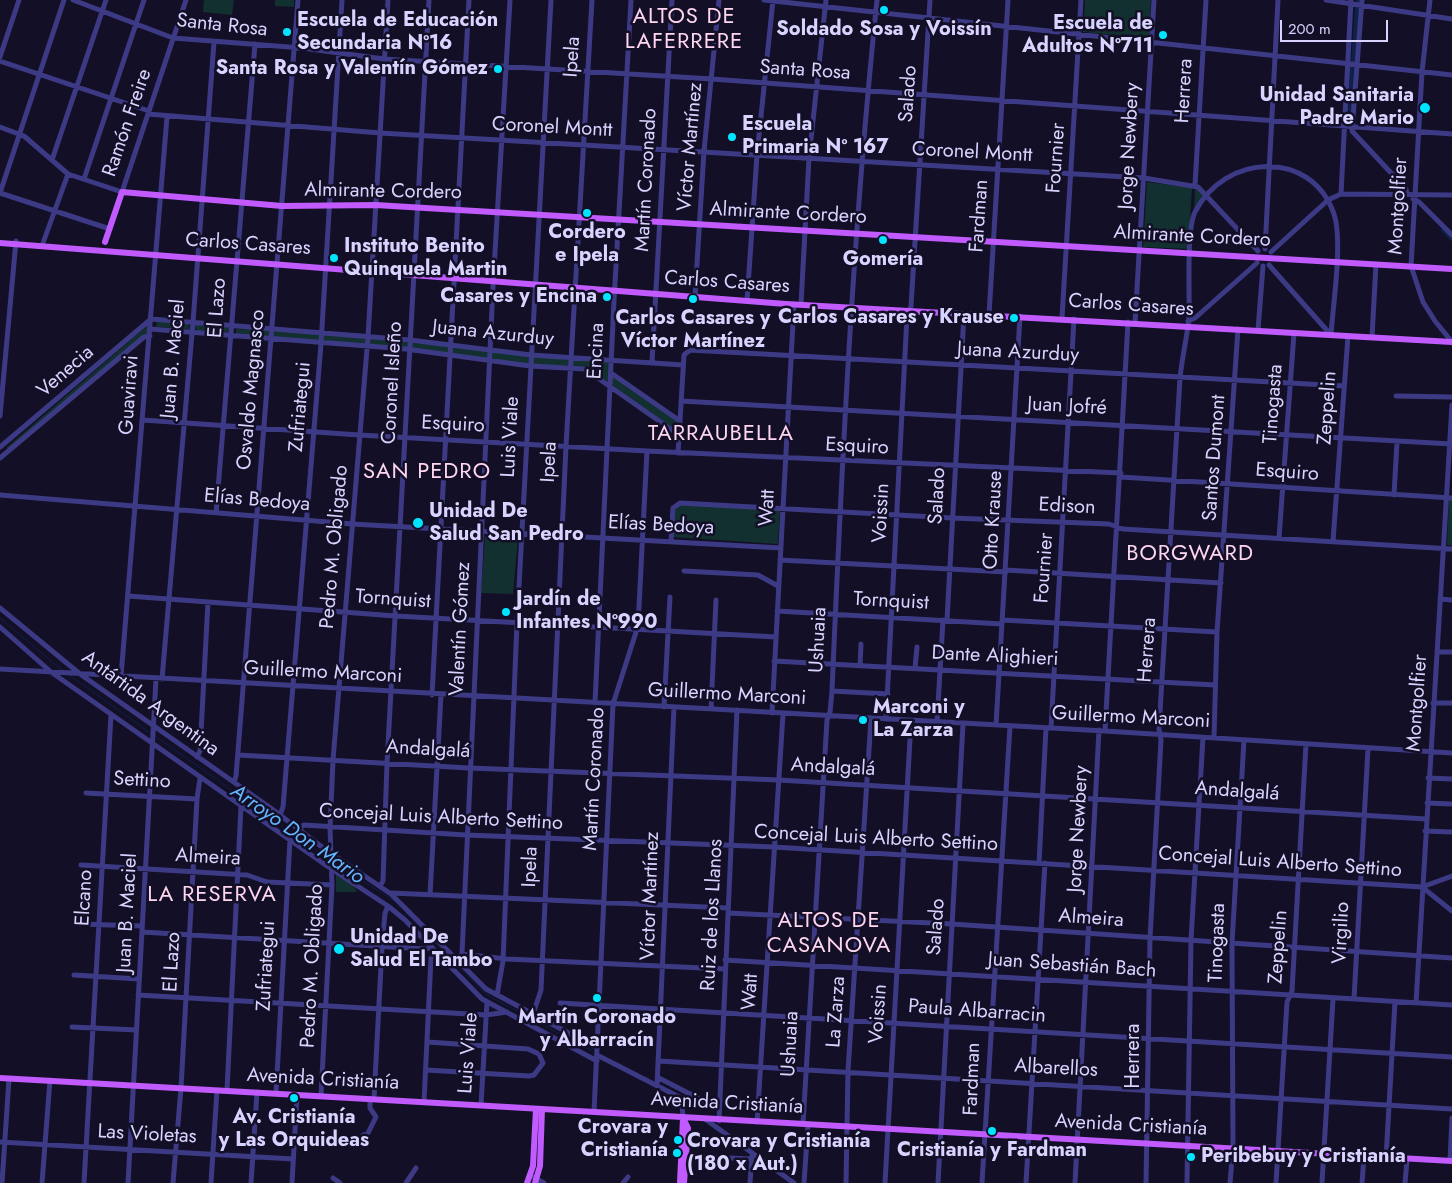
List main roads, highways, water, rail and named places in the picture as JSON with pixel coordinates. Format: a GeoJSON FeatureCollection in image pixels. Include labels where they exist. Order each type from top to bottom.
{"type":"FeatureCollection","features":[{"type":"Feature","properties":{"kind":"main road","name":"Almirante Cordero"},"geometry":{"type":"LineString","coordinates":[[122,192],[282,206],[376,205],[416,207],[1257,257],[1269,260],[1336,261],[1452,268]]}},
{"type":"Feature","properties":{"kind":"main road","name":"Ramón Freire"},"geometry":{"type":"LineString","coordinates":[[105,242],[122,192]]}},
{"type":"Feature","properties":{"kind":"main road","name":"Carlos Casares"},"geometry":{"type":"LineString","coordinates":[[0,241],[747,301],[1132,323],[1187,324],[1294,333],[1452,342]]}},
{"type":"Feature","properties":{"kind":"main road","name":"Carlos Casares"},"geometry":{"type":"LineString","coordinates":[[15,242],[93,247],[100,246],[105,242]]}},
{"type":"Feature","properties":{"kind":"main road"},"geometry":{"type":"LineString","coordinates":[[105,242],[108,248],[115,251]]}},
{"type":"Feature","properties":{"kind":"main road","name":"Avenida Cristianía"},"geometry":{"type":"LineString","coordinates":[[0,1078],[481,1105],[718,1121],[1233,1147],[1278,1152],[1451,1161]]}},
{"type":"Feature","properties":{"kind":"main road"},"geometry":{"type":"LineString","coordinates":[[533,1180],[539,1109]]}},
{"type":"Feature","properties":{"kind":"main road"},"geometry":{"type":"LineString","coordinates":[[683,1118],[688,1124],[684,1183]]}},
{"type":"Feature","properties":{"kind":"main road"},"geometry":{"type":"LineString","coordinates":[[680,1183],[683,1118]]}},
{"type":"Feature","properties":{"kind":"waterway"},"geometry":{"type":"LineString","coordinates":[[1353,61],[1357,8]]}},
{"type":"Feature","properties":{"kind":"waterway"},"geometry":{"type":"LineString","coordinates":[[1350,121],[1352,68]]}},
{"type":"Feature","properties":{"kind":"waterway"},"geometry":{"type":"LineString","coordinates":[[1443,230],[1452,239]]}},
{"type":"Feature","properties":{"kind":"waterway","name":"Arroyo Don Mario"},"geometry":{"type":"LineString","coordinates":[[0,618],[62,670]]}},
{"type":"Feature","properties":{"kind":"waterway","name":"Arroyo Don Mario"},"geometry":{"type":"LineString","coordinates":[[69,675],[152,734]]}},
{"type":"Feature","properties":{"kind":"waterway","name":"Arroyo Don Mario"},"geometry":{"type":"LineString","coordinates":[[155,736],[329,859]]}},
{"type":"Feature","properties":{"kind":"waterway","name":"Arroyo Don Mario"},"geometry":{"type":"LineString","coordinates":[[332,862],[396,902]]}},
{"type":"Feature","properties":{"kind":"waterway","name":"Arroyo Don Mario"},"geometry":{"type":"LineString","coordinates":[[406,913],[487,995],[592,1051]]}},
{"type":"Feature","properties":{"kind":"place","name":"Soldado Sosa y Voissín"},"geometry":{"type":"Point","coordinates":[884,10]}},
{"type":"Feature","properties":{"kind":"place","name":"Escuela de Educación Secundaria Nº16"},"geometry":{"type":"Point","coordinates":[287,32]}},
{"type":"Feature","properties":{"kind":"place","name":"Escuela de Adultos Nº711"},"geometry":{"type":"Point","coordinates":[1163,35]}},
{"type":"Feature","properties":{"kind":"place","name":"Santa Rosa y Valentín Gómez"},"geometry":{"type":"Point","coordinates":[498,69]}},
{"type":"Feature","properties":{"kind":"place","name":"Unidad Sanitaria Padre Mario"},"geometry":{"type":"Point","coordinates":[1425,108]}},
{"type":"Feature","properties":{"kind":"place","name":"Escuela Primaria Nº 167"},"geometry":{"type":"Point","coordinates":[732,137]}},
{"type":"Feature","properties":{"kind":"place","name":"Cordero e Ipela"},"geometry":{"type":"Point","coordinates":[587,213]}},
{"type":"Feature","properties":{"kind":"place","name":"Gomería"},"geometry":{"type":"Point","coordinates":[883,240]}},
{"type":"Feature","properties":{"kind":"place","name":"Instituto Benito Quinquela Martin"},"geometry":{"type":"Point","coordinates":[334,258]}},
{"type":"Feature","properties":{"kind":"place","name":"Casares y Encina"},"geometry":{"type":"Point","coordinates":[607,297]}},
{"type":"Feature","properties":{"kind":"place","name":"Carlos Casares y Víctor Martínez"},"geometry":{"type":"Point","coordinates":[693,299]}},
{"type":"Feature","properties":{"kind":"place","name":"Carlos Casares y Krause"},"geometry":{"type":"Point","coordinates":[1014,318]}},
{"type":"Feature","properties":{"kind":"place","name":"Unidad De Salud San Pedro"},"geometry":{"type":"Point","coordinates":[418,523]}},
{"type":"Feature","properties":{"kind":"place","name":"Jardín de Infantes Nº990"},"geometry":{"type":"Point","coordinates":[506,612]}},
{"type":"Feature","properties":{"kind":"place","name":"Marconi y La Zarza"},"geometry":{"type":"Point","coordinates":[863,720]}},
{"type":"Feature","properties":{"kind":"place","name":"Unidad De Salud El Tambo"},"geometry":{"type":"Point","coordinates":[339,949]}},
{"type":"Feature","properties":{"kind":"place","name":"Martín Coronado y Albarracín"},"geometry":{"type":"Point","coordinates":[597,998]}},
{"type":"Feature","properties":{"kind":"place","name":"Av. Cristianía y Las Orquideas"},"geometry":{"type":"Point","coordinates":[294,1098]}},
{"type":"Feature","properties":{"kind":"place","name":"Cristianía y Fardman"},"geometry":{"type":"Point","coordinates":[992,1131]}},
{"type":"Feature","properties":{"kind":"place","name":"Crovara y Cristianía"},"geometry":{"type":"Point","coordinates":[678,1140]}},
{"type":"Feature","properties":{"kind":"place","name":"Crovara y Cristianía (180 x Aut.)"},"geometry":{"type":"Point","coordinates":[677,1153]}},
{"type":"Feature","properties":{"kind":"place","name":"Peribebuy y Cristianía"},"geometry":{"type":"Point","coordinates":[1191,1157]}},
{"type":"Feature","properties":{"kind":"district","name":"ALTOS DE LAFERRERE"},"geometry":{"type":"Point","coordinates":[684,30]}},
{"type":"Feature","properties":{"kind":"district","name":"TARRAUBELLA"},"geometry":{"type":"Point","coordinates":[721,435]}},
{"type":"Feature","properties":{"kind":"district","name":"SAN PEDRO"},"geometry":{"type":"Point","coordinates":[427,473]}},
{"type":"Feature","properties":{"kind":"district","name":"BORGWARD"},"geometry":{"type":"Point","coordinates":[1190,555]}},
{"type":"Feature","properties":{"kind":"district","name":"LA RESERVA"},"geometry":{"type":"Point","coordinates":[212,896]}},
{"type":"Feature","properties":{"kind":"district","name":"ALTOS DE CASANOVA"},"geometry":{"type":"Point","coordinates":[829,934]}}]}
